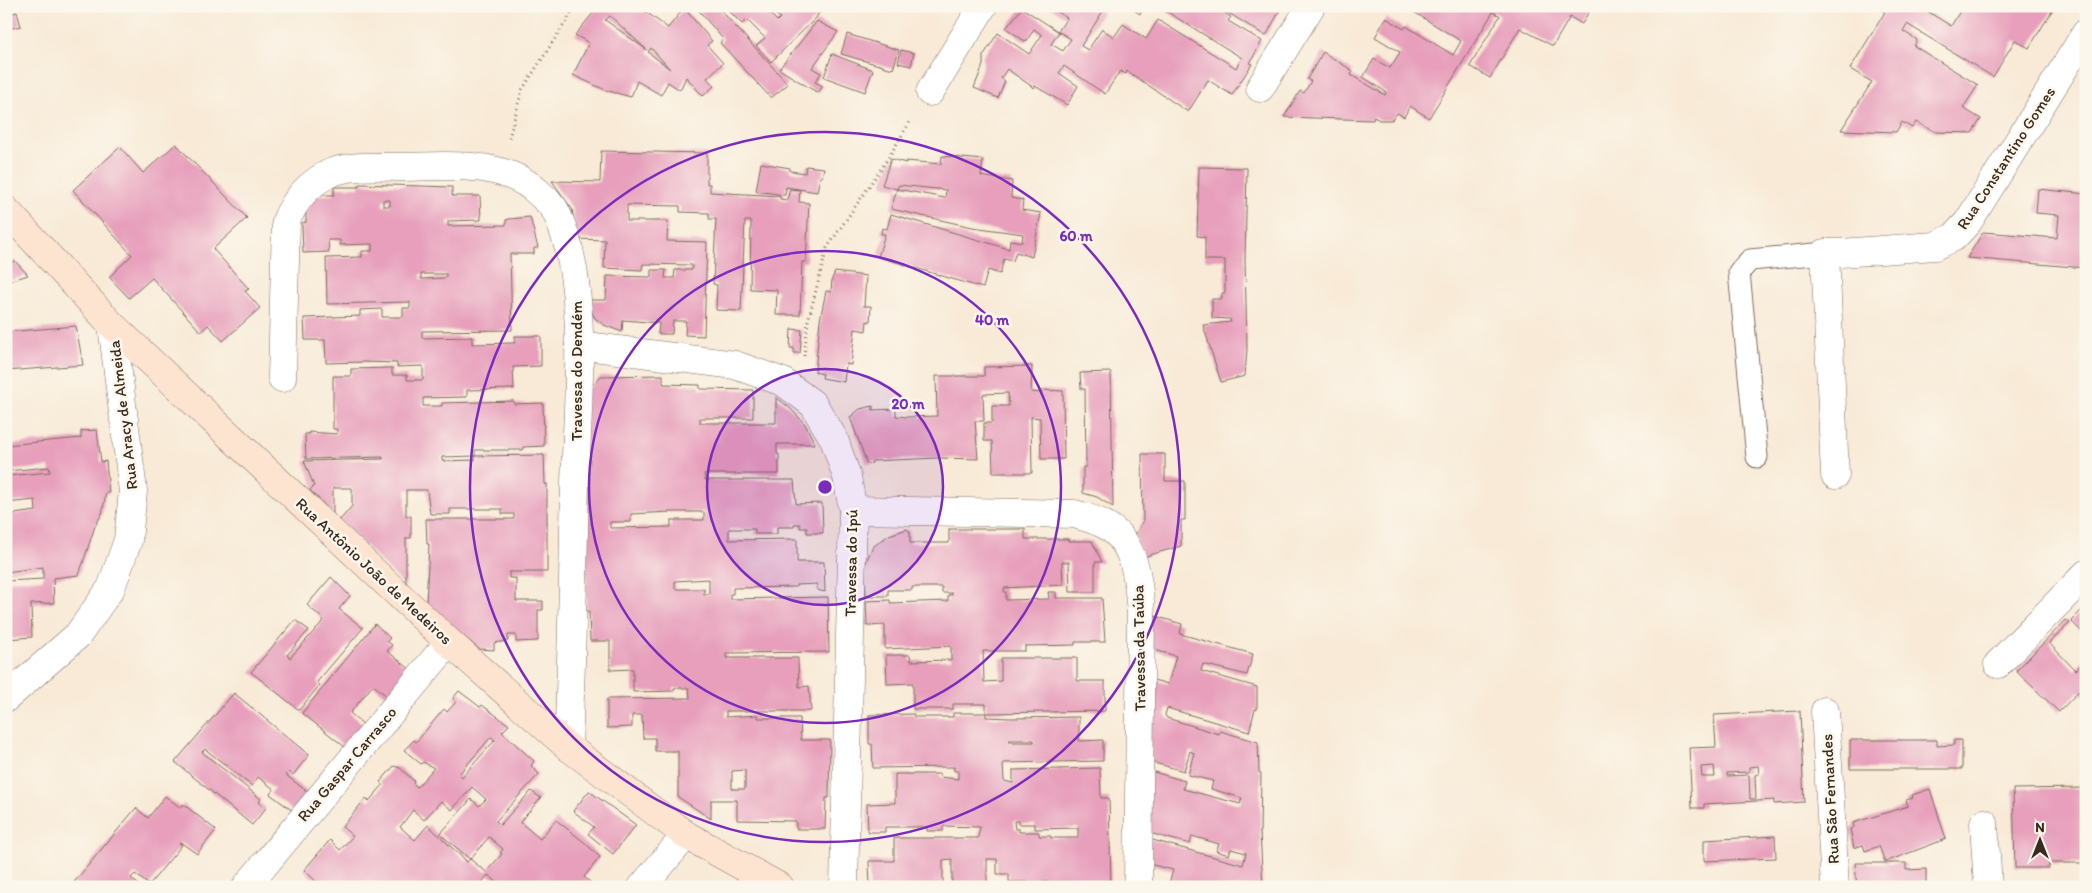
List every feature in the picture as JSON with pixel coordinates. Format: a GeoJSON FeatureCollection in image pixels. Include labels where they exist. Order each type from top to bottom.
{"type":"FeatureCollection","features":[{"type":"Feature","properties":{"kind":"street"},"geometry":{"type":"LineString","coordinates":[[930,92],[983,6]]}},
{"type":"Feature","properties":{"kind":"street"},"geometry":{"type":"LineString","coordinates":[[1260,88],[1311,6]]}},
{"type":"Feature","properties":{"kind":"street","name":"Rua Constantino Gomes"},"geometry":{"type":"LineString","coordinates":[[1824,253],[1935,246],[1954,237],[1968,222],[2086,33]]}},
{"type":"Feature","properties":{"kind":"street","name":"Travessa do Dendém"},"geometry":{"type":"LineString","coordinates":[[282,378],[286,221],[293,204],[307,187],[329,174],[360,167],[472,166],[494,170],[517,178],[537,191],[554,208],[566,236],[574,273],[579,345],[568,747]]}},
{"type":"Feature","properties":{"kind":"street","name":"Rua Antônio João de Medeiros"},"geometry":{"type":"LineString","coordinates":[[6,210],[112,325],[449,642],[568,747],[686,835],[780,887]]}},
{"type":"Feature","properties":{"kind":"street"},"geometry":{"type":"LineString","coordinates":[[1824,253],[1835,475]]}},
{"type":"Feature","properties":{"kind":"street","name":"Rua Aracy de Almeida"},"geometry":{"type":"LineString","coordinates":[[6,698],[78,635],[110,588],[128,540],[133,491],[112,325]]}},
{"type":"Feature","properties":{"kind":"street","name":"Travessa do Ipú"},"geometry":{"type":"LineString","coordinates":[[579,345],[735,364],[783,382],[813,404],[834,439],[848,477],[853,510],[844,887]]}},
{"type":"Feature","properties":{"kind":"street","name":"Travessa da Taúba"},"geometry":{"type":"LineString","coordinates":[[853,510],[1075,514],[1103,523],[1123,539],[1134,561],[1140,596],[1138,887]]}},
{"type":"Feature","properties":{"kind":"street"},"geometry":{"type":"LineString","coordinates":[[1998,664],[2086,574]]}},
{"type":"Feature","properties":{"kind":"street","name":"Rua Gaspar Carrasco"},"geometry":{"type":"LineString","coordinates":[[246,887],[449,642]]}},
{"type":"Feature","properties":{"kind":"street","name":"Rua São Fernandes"},"geometry":{"type":"LineString","coordinates":[[1824,711],[1835,887]]}},
{"type":"Feature","properties":{"kind":"street"},"geometry":{"type":"LineString","coordinates":[[1984,823],[1988,887]]}},
{"type":"Feature","properties":{"kind":"street"},"geometry":{"type":"LineString","coordinates":[[642,887],[686,835]]}},
{"type":"Feature","properties":{"kind":"lane"},"geometry":{"type":"LineString","coordinates":[[1757,458],[1739,272],[1750,260],[1824,253]]}},
{"type":"Feature","properties":{"kind":"path"},"geometry":{"type":"LineString","coordinates":[[509,140],[522,90],[576,6]]}},
{"type":"Feature","properties":{"kind":"path"},"geometry":{"type":"LineString","coordinates":[[795,391],[805,352],[808,321],[827,248],[887,160],[912,118]]}},
{"type":"Feature","properties":{"kind":"building"},"geometry":{"type":"Polygon","coordinates":[[[599,6],[638,6],[668,28],[684,8],[712,41],[707,45],[723,63],[707,78],[714,86],[703,96],[686,77],[680,90],[668,82],[661,95],[637,81],[631,97],[605,90],[573,75],[589,43],[575,35],[599,6]],[[610,16],[605,20],[647,50],[610,16]],[[651,48],[648,52],[670,69],[651,48]]]}},
{"type":"Feature","properties":{"kind":"building"},"geometry":{"type":"Polygon","coordinates":[[[695,6],[717,6],[788,84],[771,98],[720,43],[723,39],[695,6]]]}},
{"type":"Feature","properties":{"kind":"building"},"geometry":{"type":"Polygon","coordinates":[[[732,6],[763,6],[777,21],[780,18],[767,6],[823,6],[816,18],[771,62],[756,46],[765,38],[747,20],[742,24],[728,10],[732,6]]]}},
{"type":"Feature","properties":{"kind":"building"},"geometry":{"type":"Polygon","coordinates":[[[925,6],[937,6],[934,11],[925,6]]]}},
{"type":"Feature","properties":{"kind":"building"},"geometry":{"type":"Polygon","coordinates":[[[1049,6],[1096,6],[1103,11],[1081,46],[1088,50],[1102,29],[1114,37],[1123,24],[1146,39],[1158,20],[1236,68],[1242,58],[1164,10],[1166,6],[1213,6],[1231,17],[1228,21],[1262,41],[1250,63],[1252,64],[1232,95],[1208,80],[1188,112],[1127,71],[1126,74],[1120,71],[1105,94],[1064,66],[1059,73],[1078,86],[1067,105],[1035,86],[1034,88],[1007,69],[1001,78],[1005,81],[998,98],[974,88],[983,65],[983,56],[998,33],[1029,54],[1042,35],[1034,29],[1026,42],[1006,28],[1022,8],[1059,32],[1051,44],[1063,51],[1071,39],[1058,31],[1067,18],[1049,6]]]}},
{"type":"Feature","properties":{"kind":"building"},"geometry":{"type":"Polygon","coordinates":[[[1128,6],[1145,6],[1140,14],[1128,6]]]}},
{"type":"Feature","properties":{"kind":"building"},"geometry":{"type":"Polygon","coordinates":[[[1217,6],[1258,6],[1263,9],[1265,6],[1274,6],[1280,10],[1266,36],[1217,6]]]}},
{"type":"Feature","properties":{"kind":"building"},"geometry":{"type":"Polygon","coordinates":[[[1404,6],[1592,6],[1582,24],[1570,17],[1553,46],[1520,28],[1490,78],[1470,66],[1500,16],[1493,12],[1429,118],[1410,106],[1404,117],[1397,113],[1392,120],[1379,120],[1374,117],[1373,120],[1284,117],[1300,91],[1304,93],[1311,81],[1307,79],[1323,52],[1353,71],[1351,75],[1385,95],[1386,92],[1363,77],[1374,59],[1390,68],[1400,52],[1375,37],[1386,18],[1404,29],[1406,26],[1453,55],[1461,41],[1404,6]]]}},
{"type":"Feature","properties":{"kind":"building"},"geometry":{"type":"Polygon","coordinates":[[[1881,6],[1919,6],[1951,26],[1962,8],[1959,6],[2055,6],[2029,48],[2015,40],[1993,77],[1907,24],[1903,31],[1917,40],[1914,46],[1978,85],[1963,108],[1981,119],[1972,133],[1936,132],[1916,122],[1912,128],[1902,122],[1896,132],[1841,130],[1872,82],[1850,69],[1885,12],[1879,9],[1881,6]]]}},
{"type":"Feature","properties":{"kind":"building"},"geometry":{"type":"Polygon","coordinates":[[[17,12],[21,26],[9,29],[6,15],[17,12]]]}},
{"type":"Feature","properties":{"kind":"building"},"geometry":{"type":"Polygon","coordinates":[[[817,21],[838,32],[812,68],[821,73],[815,82],[823,86],[818,93],[779,69],[817,21]]]}},
{"type":"Feature","properties":{"kind":"building"},"geometry":{"type":"Polygon","coordinates":[[[847,34],[899,50],[893,69],[841,54],[847,34]]]}},
{"type":"Feature","properties":{"kind":"building"},"geometry":{"type":"Polygon","coordinates":[[[901,50],[914,53],[911,66],[898,63],[901,50]]]}},
{"type":"Feature","properties":{"kind":"building"},"geometry":{"type":"Polygon","coordinates":[[[832,54],[873,70],[865,92],[824,77],[832,54]]]}},
{"type":"Feature","properties":{"kind":"building"},"geometry":{"type":"Polygon","coordinates":[[[176,144],[247,218],[213,249],[249,289],[245,291],[260,308],[223,341],[208,325],[201,332],[152,278],[129,298],[109,277],[132,255],[73,190],[120,147],[143,173],[176,144]]]}},
{"type":"Feature","properties":{"kind":"building"},"geometry":{"type":"Polygon","coordinates":[[[601,151],[707,153],[707,184],[710,184],[710,192],[780,196],[780,199],[787,200],[790,189],[800,190],[799,202],[809,203],[806,262],[802,262],[800,315],[776,315],[777,290],[750,289],[751,221],[745,221],[741,311],[716,310],[717,285],[713,284],[716,219],[709,219],[709,213],[680,212],[680,206],[627,205],[627,221],[668,221],[667,241],[707,242],[704,336],[685,335],[686,321],[673,321],[672,334],[658,334],[659,323],[623,320],[622,332],[604,325],[595,318],[585,300],[606,300],[607,276],[651,277],[651,270],[666,270],[665,278],[674,278],[675,270],[692,270],[692,265],[643,264],[642,270],[604,268],[605,240],[577,239],[572,209],[552,181],[600,182],[601,151]]]}},
{"type":"Feature","properties":{"kind":"building"},"geometry":{"type":"Polygon","coordinates":[[[942,156],[983,160],[981,176],[1012,181],[1011,198],[1023,200],[1022,210],[1041,213],[1032,257],[1016,252],[1013,261],[1004,259],[1000,274],[988,270],[983,288],[878,257],[885,234],[881,234],[882,228],[887,229],[891,214],[1009,249],[1010,240],[1022,242],[1023,234],[972,227],[891,209],[897,189],[882,185],[891,159],[906,163],[906,161],[941,164],[942,156]],[[899,185],[897,189],[945,198],[946,190],[899,185]]]}},
{"type":"Feature","properties":{"kind":"building"},"geometry":{"type":"Polygon","coordinates":[[[761,163],[790,168],[790,171],[805,173],[806,166],[824,168],[817,192],[786,187],[785,195],[756,191],[761,163]]]}},
{"type":"Feature","properties":{"kind":"building"},"geometry":{"type":"Polygon","coordinates":[[[1199,167],[1247,168],[1245,260],[1247,348],[1245,376],[1221,382],[1203,325],[1231,322],[1230,319],[1212,318],[1212,299],[1222,299],[1222,293],[1225,293],[1225,260],[1205,260],[1205,237],[1197,236],[1199,167]]]}},
{"type":"Feature","properties":{"kind":"building"},"geometry":{"type":"Polygon","coordinates":[[[359,184],[452,187],[452,196],[480,196],[481,220],[448,221],[448,226],[506,225],[506,220],[509,219],[530,217],[538,248],[534,248],[534,254],[510,254],[512,330],[422,331],[422,338],[472,337],[472,344],[515,343],[515,336],[541,336],[541,366],[513,367],[514,389],[467,390],[467,397],[423,398],[423,406],[442,406],[442,403],[514,401],[514,404],[543,403],[544,446],[523,447],[523,450],[475,450],[475,456],[544,455],[545,484],[547,484],[547,572],[509,572],[509,578],[516,578],[516,601],[543,601],[543,610],[538,610],[538,641],[516,642],[516,635],[508,635],[508,641],[494,643],[494,650],[479,649],[426,605],[429,544],[427,544],[426,519],[514,519],[514,514],[502,514],[502,509],[450,509],[450,514],[430,514],[427,490],[406,490],[406,516],[411,516],[411,538],[406,538],[406,587],[340,520],[352,506],[352,488],[333,488],[333,514],[310,490],[314,486],[304,461],[383,459],[383,457],[306,459],[305,434],[309,434],[309,432],[337,434],[337,429],[333,429],[333,376],[351,376],[351,369],[392,368],[392,375],[407,375],[407,380],[423,380],[423,366],[397,367],[397,363],[326,363],[325,340],[305,340],[304,318],[360,316],[360,310],[382,309],[382,317],[403,317],[403,308],[410,308],[410,302],[327,304],[326,258],[362,257],[362,251],[372,251],[372,244],[340,245],[340,240],[328,240],[329,252],[303,253],[302,223],[306,222],[306,213],[314,195],[334,195],[334,187],[359,187],[359,184]],[[383,200],[383,206],[390,206],[390,200],[383,200]],[[421,274],[421,279],[446,278],[446,274],[421,274]],[[475,456],[442,457],[442,461],[475,460],[475,456]]]}},
{"type":"Feature","properties":{"kind":"building"},"geometry":{"type":"Polygon","coordinates":[[[2038,189],[2086,194],[2086,268],[1967,258],[1983,232],[2057,238],[2059,215],[2036,213],[2038,189]]]}},
{"type":"Feature","properties":{"kind":"building"},"geometry":{"type":"Polygon","coordinates":[[[15,261],[28,275],[6,282],[6,264],[15,261]]]}},
{"type":"Feature","properties":{"kind":"building"},"geometry":{"type":"Polygon","coordinates":[[[835,272],[866,276],[864,306],[871,306],[870,322],[867,321],[866,331],[855,329],[851,365],[846,364],[844,382],[822,378],[823,374],[815,372],[820,320],[826,291],[831,292],[832,279],[835,272]]]}},
{"type":"Feature","properties":{"kind":"building"},"geometry":{"type":"Polygon","coordinates":[[[76,326],[83,365],[6,371],[6,332],[76,326]]]}},
{"type":"Feature","properties":{"kind":"building"},"geometry":{"type":"Polygon","coordinates":[[[791,329],[802,330],[800,353],[794,353],[794,348],[790,348],[791,329]]]}},
{"type":"Feature","properties":{"kind":"building"},"geometry":{"type":"Polygon","coordinates":[[[1032,366],[1031,392],[1042,393],[1042,390],[1063,391],[1064,459],[1041,459],[1040,418],[1031,417],[1032,473],[993,473],[992,441],[984,441],[984,423],[992,423],[992,406],[1009,406],[1008,393],[983,394],[984,421],[975,421],[978,459],[938,458],[872,461],[872,463],[867,464],[850,417],[860,409],[873,406],[873,410],[896,409],[896,416],[937,416],[936,376],[984,376],[984,367],[1032,366]]]}},
{"type":"Feature","properties":{"kind":"building"},"geometry":{"type":"Polygon","coordinates":[[[1111,372],[1113,507],[1097,497],[1083,493],[1083,467],[1086,467],[1085,389],[1081,389],[1080,373],[1111,372]]]}},
{"type":"Feature","properties":{"kind":"building"},"geometry":{"type":"Polygon","coordinates":[[[663,375],[663,384],[700,385],[700,389],[753,390],[753,418],[700,418],[700,423],[776,423],[776,397],[805,424],[815,444],[777,444],[779,474],[704,474],[705,480],[794,480],[796,504],[822,503],[823,533],[807,533],[807,528],[800,528],[800,524],[794,524],[794,527],[777,527],[777,534],[755,534],[755,529],[729,529],[729,540],[797,539],[797,562],[824,562],[825,592],[817,590],[817,584],[796,585],[796,587],[733,588],[733,594],[730,594],[730,599],[828,597],[829,652],[726,653],[726,658],[798,658],[799,687],[809,686],[811,711],[726,711],[726,717],[758,715],[758,718],[800,718],[801,740],[830,740],[829,798],[826,798],[825,829],[796,829],[796,821],[737,820],[737,800],[711,800],[711,819],[678,797],[678,751],[655,751],[655,738],[643,738],[642,715],[632,715],[632,727],[607,728],[607,699],[690,698],[689,688],[674,688],[674,691],[633,692],[633,669],[610,670],[610,641],[590,641],[589,611],[586,611],[586,391],[601,376],[663,375]],[[704,512],[631,514],[631,522],[610,522],[610,528],[671,527],[671,520],[704,520],[704,512]],[[709,579],[675,581],[675,589],[704,589],[704,594],[709,594],[709,579]],[[745,770],[732,771],[732,789],[745,789],[745,770]]]}},
{"type":"Feature","properties":{"kind":"building"},"geometry":{"type":"Polygon","coordinates":[[[97,430],[101,462],[106,461],[109,493],[106,493],[102,514],[95,526],[79,575],[53,578],[54,603],[31,604],[32,637],[8,639],[9,660],[6,662],[6,581],[43,579],[43,567],[6,572],[6,515],[36,511],[35,500],[6,503],[6,476],[50,472],[49,467],[6,471],[6,445],[81,438],[81,431],[97,430]]]}},
{"type":"Feature","properties":{"kind":"building"},"geometry":{"type":"Polygon","coordinates":[[[1142,454],[1165,454],[1165,481],[1185,481],[1185,520],[1181,520],[1181,546],[1143,557],[1135,535],[1143,521],[1142,454]]]}},
{"type":"Feature","properties":{"kind":"building"},"geometry":{"type":"Polygon","coordinates":[[[907,529],[910,532],[910,543],[949,543],[949,529],[1025,529],[1025,539],[1092,541],[1102,562],[1095,562],[1095,592],[1070,592],[1069,562],[1062,562],[1063,585],[1004,588],[1004,592],[1006,592],[1006,600],[1049,599],[1048,592],[1056,592],[1056,598],[1102,598],[1105,642],[1025,646],[1025,651],[983,651],[984,682],[1001,681],[1001,658],[1077,658],[1077,681],[1105,681],[1105,711],[986,713],[986,704],[953,704],[953,709],[913,709],[913,683],[887,684],[886,655],[910,655],[911,661],[951,660],[951,646],[885,649],[885,625],[867,626],[866,601],[890,600],[890,603],[948,601],[948,595],[952,595],[952,593],[942,593],[942,587],[912,587],[912,590],[888,590],[888,596],[866,596],[865,565],[870,552],[874,546],[889,535],[907,529]]]}},
{"type":"Feature","properties":{"kind":"building"},"geometry":{"type":"Polygon","coordinates":[[[331,577],[350,596],[339,609],[363,628],[317,682],[320,685],[299,710],[251,672],[295,620],[309,630],[287,655],[290,658],[324,620],[307,605],[331,577]]]}},
{"type":"Feature","properties":{"kind":"building"},"geometry":{"type":"Polygon","coordinates":[[[2086,606],[2086,636],[2071,621],[2086,606]]]}},
{"type":"Feature","properties":{"kind":"building"},"geometry":{"type":"Polygon","coordinates":[[[1145,613],[1182,624],[1180,634],[1253,654],[1247,675],[1203,664],[1201,671],[1257,687],[1257,710],[1255,709],[1249,732],[1167,708],[1165,715],[1167,718],[1219,734],[1220,731],[1258,742],[1259,772],[1261,773],[1260,832],[1263,887],[1168,887],[1173,870],[1149,864],[1149,839],[1243,865],[1246,853],[1231,849],[1229,855],[1216,851],[1219,844],[1192,836],[1190,844],[1146,832],[1147,770],[1185,781],[1183,789],[1240,804],[1242,798],[1211,789],[1213,781],[1188,775],[1194,753],[1190,751],[1184,771],[1147,761],[1143,677],[1168,684],[1176,656],[1144,647],[1145,613]]]}},
{"type":"Feature","properties":{"kind":"building"},"geometry":{"type":"Polygon","coordinates":[[[2066,620],[2070,623],[2049,643],[2075,670],[2086,659],[2086,696],[2079,691],[2059,712],[2016,671],[2066,620]]]}},
{"type":"Feature","properties":{"kind":"building"},"geometry":{"type":"Polygon","coordinates":[[[375,624],[390,638],[387,641],[392,645],[387,651],[411,670],[388,697],[373,685],[350,713],[364,725],[345,747],[302,713],[375,624]]]}},
{"type":"Feature","properties":{"kind":"building"},"geometry":{"type":"Polygon","coordinates":[[[459,691],[509,725],[502,732],[534,761],[531,766],[539,774],[496,821],[500,825],[531,791],[541,798],[520,822],[540,839],[556,820],[584,842],[600,857],[584,877],[596,887],[503,887],[488,875],[478,887],[322,887],[304,870],[330,840],[340,850],[353,836],[342,827],[366,798],[369,801],[383,785],[380,782],[394,766],[400,768],[414,781],[413,783],[417,787],[434,768],[423,762],[421,764],[404,750],[414,740],[416,742],[444,709],[447,712],[456,702],[453,698],[459,691]],[[491,737],[459,774],[462,777],[495,740],[491,737]],[[472,787],[452,810],[441,801],[424,820],[413,810],[400,827],[415,840],[428,825],[467,862],[470,859],[440,834],[471,799],[479,806],[486,799],[472,787]],[[489,837],[470,859],[486,872],[502,854],[500,853],[503,849],[489,837]]]}},
{"type":"Feature","properties":{"kind":"building"},"geometry":{"type":"Polygon","coordinates":[[[234,693],[309,755],[293,775],[289,772],[286,775],[309,793],[293,811],[270,794],[274,789],[258,777],[252,786],[205,749],[202,752],[261,799],[259,802],[266,808],[252,825],[175,762],[234,693]]]}},
{"type":"Feature","properties":{"kind":"building"},"geometry":{"type":"Polygon","coordinates":[[[1800,711],[1804,802],[1774,804],[1774,800],[1704,804],[1704,808],[1692,808],[1689,748],[1716,747],[1714,715],[1800,711]],[[1714,766],[1701,767],[1702,777],[1715,777],[1714,766]],[[1758,766],[1749,767],[1749,772],[1727,773],[1727,776],[1749,775],[1750,799],[1756,799],[1755,775],[1759,774],[1758,766]]]}},
{"type":"Feature","properties":{"kind":"building"},"geometry":{"type":"Polygon","coordinates":[[[953,713],[986,713],[986,717],[1079,717],[1079,741],[1103,740],[1103,761],[1003,763],[1004,781],[1013,783],[1013,770],[1100,768],[1101,798],[1109,798],[1111,887],[1080,887],[1079,882],[1009,882],[1009,874],[997,874],[997,859],[987,859],[987,887],[952,887],[952,859],[943,860],[943,887],[870,887],[869,861],[894,861],[894,838],[978,838],[980,827],[943,826],[943,831],[927,831],[927,827],[885,827],[885,832],[868,832],[867,804],[895,803],[895,774],[940,774],[940,777],[958,779],[958,771],[954,771],[954,767],[873,768],[872,744],[869,744],[869,715],[914,714],[914,717],[953,717],[953,713]],[[1009,740],[1009,742],[1034,742],[1034,740],[1009,740]],[[1014,821],[1015,829],[1019,829],[1019,832],[1039,832],[1039,836],[1051,836],[1051,838],[1078,838],[1078,828],[1035,829],[1035,824],[1018,824],[1018,821],[1014,821]]]}},
{"type":"Feature","properties":{"kind":"building"},"geometry":{"type":"Polygon","coordinates":[[[1850,740],[1937,740],[1937,746],[1954,745],[1954,740],[1962,740],[1962,769],[1850,769],[1850,740]]]}},
{"type":"Feature","properties":{"kind":"building"},"geometry":{"type":"Polygon","coordinates":[[[2086,788],[2086,863],[2049,863],[2049,868],[2015,868],[2013,789],[2086,788]]]}},
{"type":"Feature","properties":{"kind":"building"},"geometry":{"type":"Polygon","coordinates":[[[1930,789],[1946,839],[1885,862],[1879,846],[1865,851],[1863,845],[1854,848],[1850,829],[1854,827],[1853,823],[1908,806],[1906,800],[1913,798],[1912,795],[1930,789]]]}},
{"type":"Feature","properties":{"kind":"building"},"geometry":{"type":"Polygon","coordinates":[[[589,791],[636,825],[613,854],[588,834],[594,827],[573,811],[589,791]]]}},
{"type":"Feature","properties":{"kind":"building"},"geometry":{"type":"Polygon","coordinates":[[[165,796],[181,808],[183,804],[216,830],[197,854],[180,842],[182,845],[149,885],[135,874],[131,878],[141,887],[70,887],[136,808],[148,818],[165,796]]]}},
{"type":"Feature","properties":{"kind":"building"},"geometry":{"type":"Polygon","coordinates":[[[1775,836],[1776,858],[1704,861],[1704,840],[1775,836]]]}},
{"type":"Feature","properties":{"kind":"building"},"geometry":{"type":"Polygon","coordinates":[[[1855,863],[1906,863],[1906,870],[1926,869],[1926,887],[1857,887],[1855,863]]]}}]}
